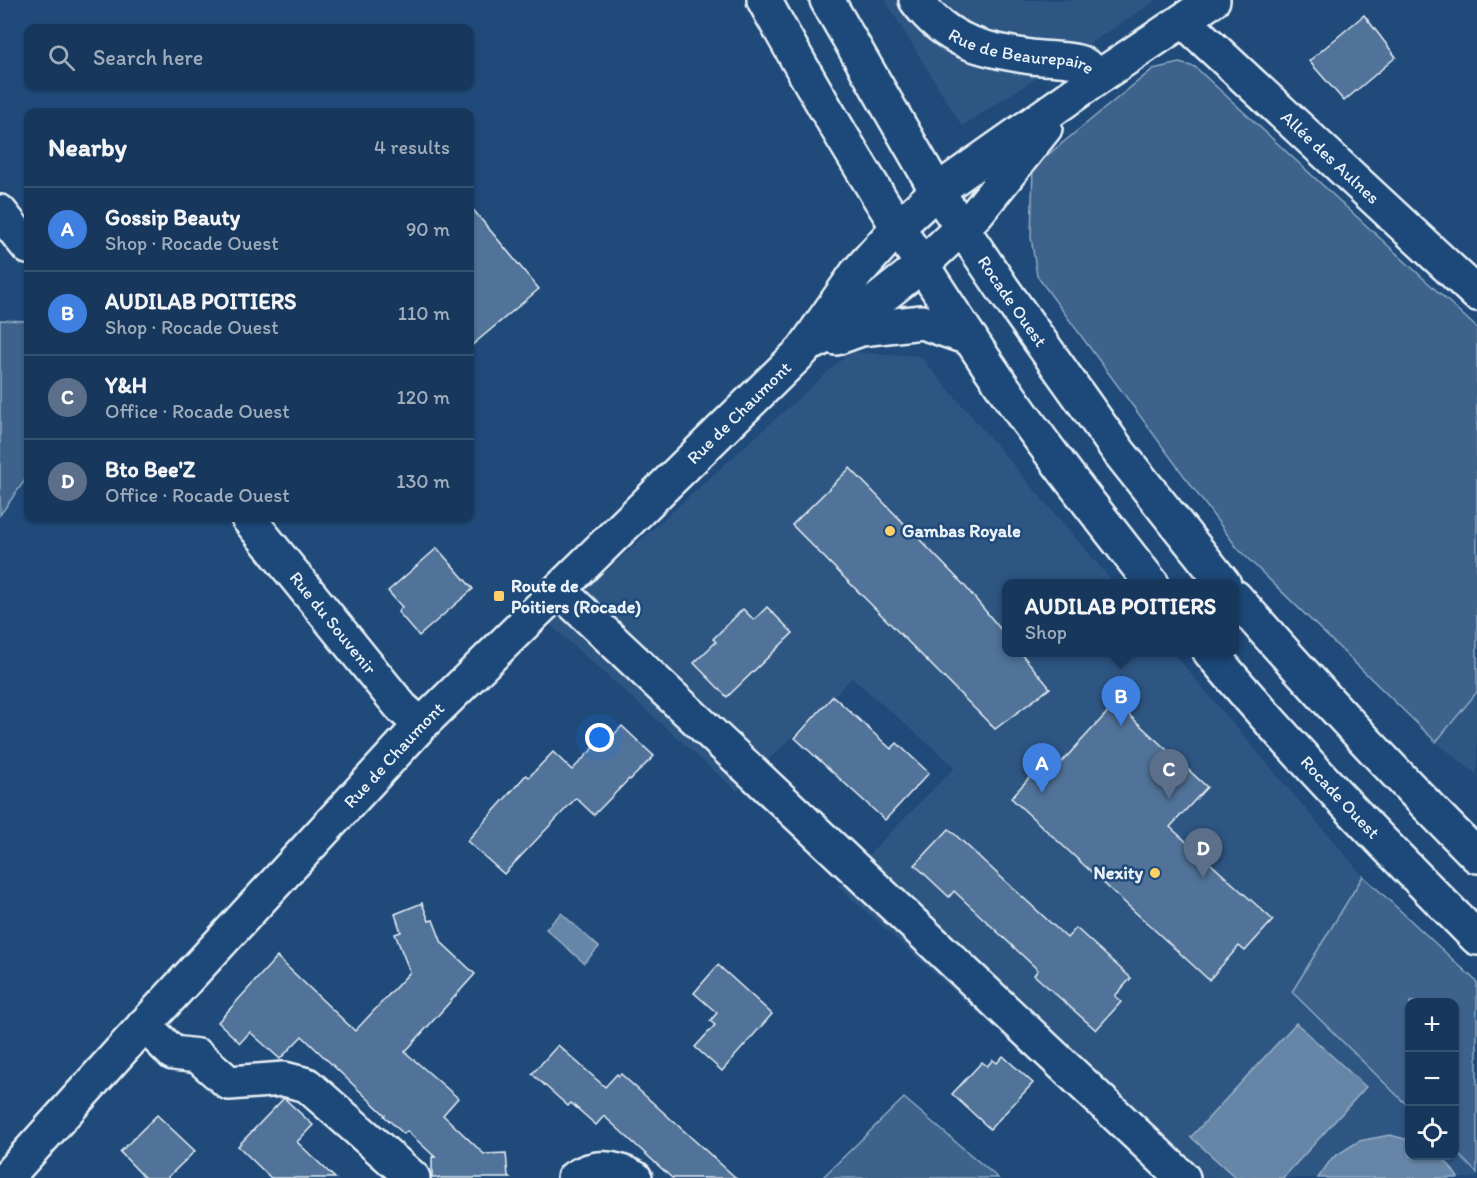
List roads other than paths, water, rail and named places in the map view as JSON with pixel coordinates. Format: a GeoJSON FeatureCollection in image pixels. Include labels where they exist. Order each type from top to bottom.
{"type":"FeatureCollection","features":[{"type":"Feature","properties":{"kind":"street"},"geometry":{"type":"LineString","coordinates":[[764,0],[815,94],[897,228],[988,366],[1077,488],[1148,579]]}},
{"type":"Feature","properties":{"kind":"street","name":"Rocade Ouest"},"geometry":{"type":"LineString","coordinates":[[827,0],[937,191],[1032,332],[1119,452],[1220,579]]}},
{"type":"Feature","properties":{"kind":"street","name":"Rue de Beaurepaire"},"geometry":{"type":"LineString","coordinates":[[916,0],[947,33],[975,46],[1030,57],[1080,63],[1100,76]]}},
{"type":"Feature","properties":{"kind":"street","name":"Rue de Chaumont"},"geometry":{"type":"LineString","coordinates":[[6,1178],[421,725],[803,350],[856,274],[897,228],[937,191],[1065,103],[1100,76],[1213,0]]}},
{"type":"Feature","properties":{"kind":"street","name":"Allée des Aulnes"},"geometry":{"type":"LineString","coordinates":[[1184,21],[1477,294]]}},
{"type":"Feature","properties":{"kind":"street","name":"Rue de Chaumont"},"geometry":{"type":"LineString","coordinates":[[803,350],[853,320],[922,265],[977,213],[1065,103]]}},
{"type":"Feature","properties":{"kind":"street"},"geometry":{"type":"LineString","coordinates":[[0,212],[24,242]]}},
{"type":"Feature","properties":{"kind":"street"},"geometry":{"type":"LineString","coordinates":[[803,350],[861,329],[922,322],[971,339]]}},
{"type":"Feature","properties":{"kind":"street","name":"Rue du Souvenir"},"geometry":{"type":"LineString","coordinates":[[251,522],[402,708],[421,725]]}},
{"type":"Feature","properties":{"kind":"street"},"geometry":{"type":"LineString","coordinates":[[559,590],[1183,1178]]}},
{"type":"Feature","properties":{"kind":"street"},"geometry":{"type":"LineString","coordinates":[[1239,602],[1400,779],[1477,856]]}},
{"type":"Feature","properties":{"kind":"street","name":"Rocade Ouest"},"geometry":{"type":"LineString","coordinates":[[1214,657],[1258,710],[1364,824],[1477,938]]}},
{"type":"Feature","properties":{"kind":"street"},"geometry":{"type":"LineString","coordinates":[[144,1025],[173,1053],[198,1056],[229,1083],[284,1079],[307,1085],[413,1178]]}},
{"type":"Feature","properties":{"kind":"street"},"geometry":{"type":"LineString","coordinates":[[574,1178],[587,1170],[605,1168],[620,1171],[635,1178]]}},
{"type":"Feature","properties":{"kind":"place","name":"Gambas Royale"},"geometry":{"type":"Point","coordinates":[890,531]}},
{"type":"Feature","properties":{"kind":"place","name":"Route de Poitiers (Rocade)"},"geometry":{"type":"Point","coordinates":[499,596]}},
{"type":"Feature","properties":{"kind":"place","name":"AUDILAB POITIERS"},"geometry":{"type":"Point","coordinates":[1121,726]}},
{"type":"Feature","properties":{"kind":"place","name":"Gossip Beauty"},"geometry":{"type":"Point","coordinates":[1042,793]}},
{"type":"Feature","properties":{"kind":"place","name":"Y&H"},"geometry":{"type":"Point","coordinates":[1169,799]}},
{"type":"Feature","properties":{"kind":"place","name":"Nexity"},"geometry":{"type":"Point","coordinates":[1155,873]}},
{"type":"Feature","properties":{"kind":"place","name":"Bto Bee'Z"},"geometry":{"type":"Point","coordinates":[1203,878]}}]}
